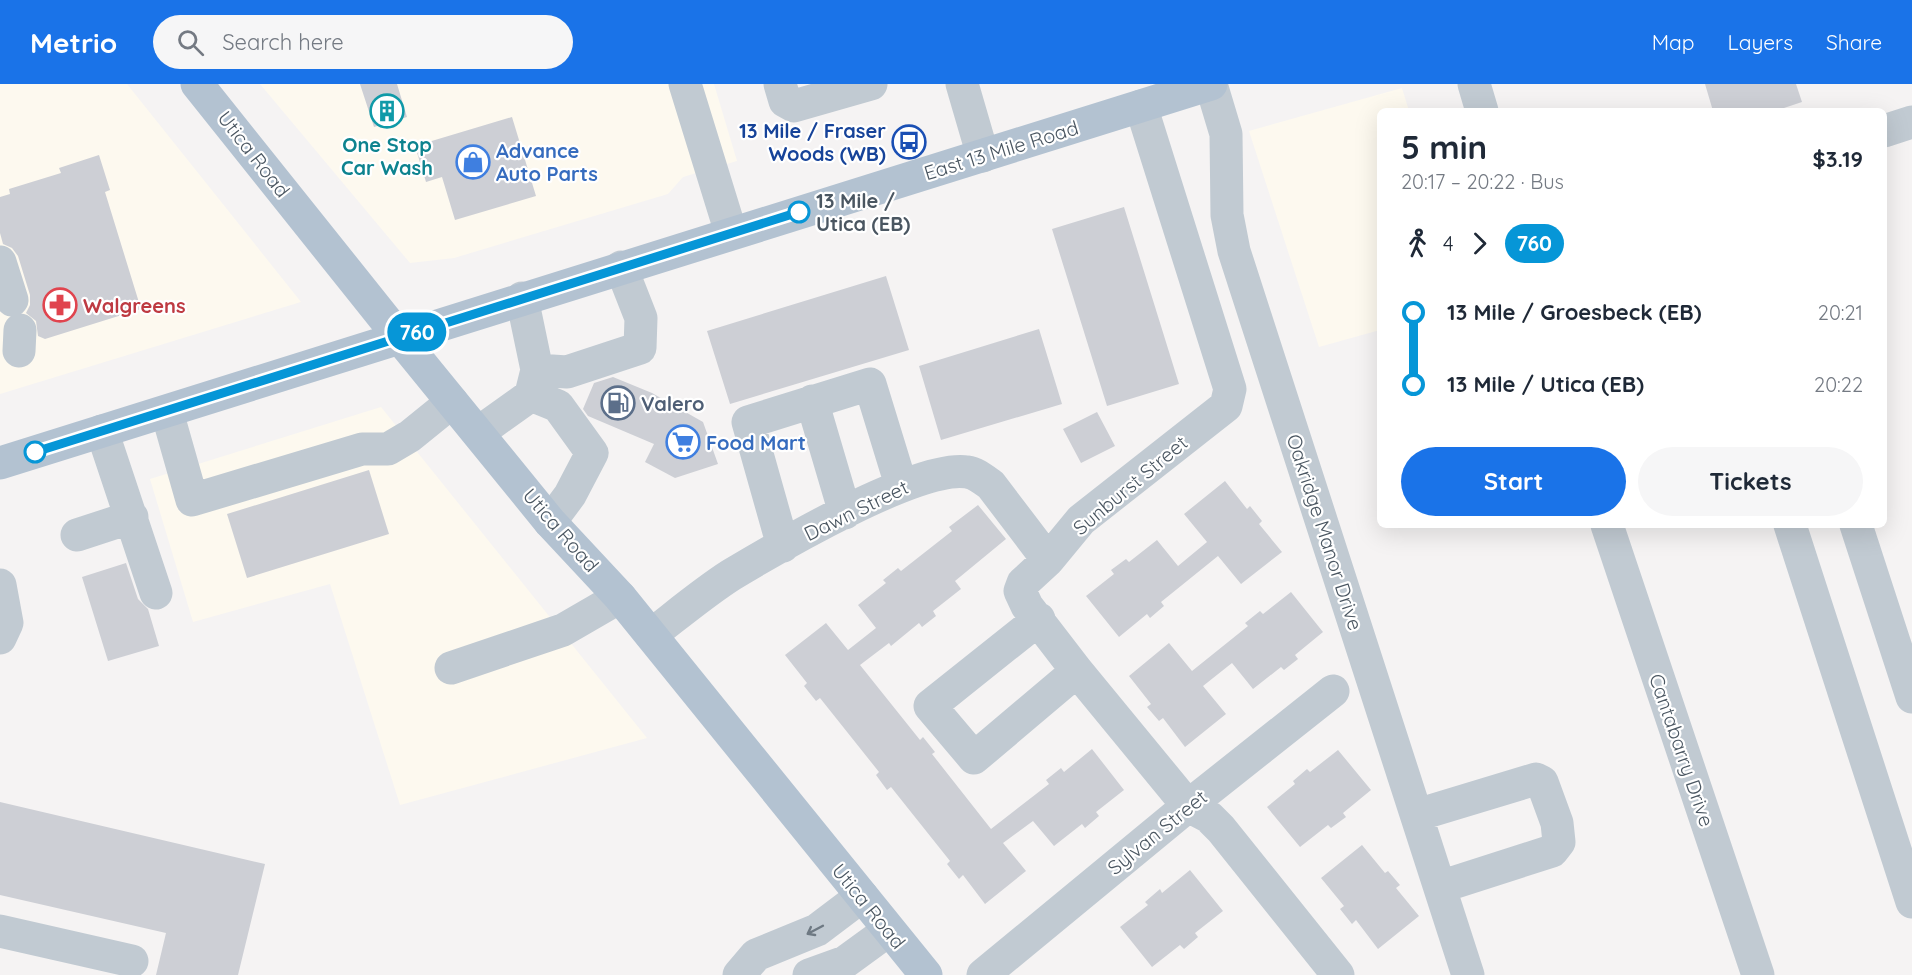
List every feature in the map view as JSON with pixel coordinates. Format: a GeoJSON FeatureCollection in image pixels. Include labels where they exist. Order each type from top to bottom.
{"type":"FeatureCollection","features":[{"type":"Feature","properties":{"kind":"main road","name":"Utica Road"},"geometry":{"type":"LineString","coordinates":[[197,84],[550,522],[620,597],[926,975]]}},
{"type":"Feature","properties":{"kind":"main road","name":"East 13 Mile Road"},"geometry":{"type":"LineString","coordinates":[[0,463],[1211,84]]}},
{"type":"Feature","properties":{"kind":"street"},"geometry":{"type":"LineString","coordinates":[[685,84],[730,233]]}},
{"type":"Feature","properties":{"kind":"street"},"geometry":{"type":"LineString","coordinates":[[780,84],[785,101],[794,106],[868,85]]}},
{"type":"Feature","properties":{"kind":"street"},"geometry":{"type":"LineString","coordinates":[[962,84],[983,156]]}},
{"type":"Feature","properties":{"kind":"street","name":"Oakridge Manor Drive"},"geometry":{"type":"LineString","coordinates":[[1211,84],[1226,134],[1227,214],[1234,251],[1468,975]]}},
{"type":"Feature","properties":{"kind":"street"},"geometry":{"type":"LineString","coordinates":[[1474,84],[1481,108]]}},
{"type":"Feature","properties":{"kind":"street","name":"Sunburst Street"},"geometry":{"type":"LineString","coordinates":[[1141,106],[1230,390],[1226,406],[1081,520],[1048,560],[1023,583],[1020,591],[1022,598],[1077,671],[1188,806],[1209,817],[1221,829],[1338,975]]}},
{"type":"Feature","properties":{"kind":"street"},"geometry":{"type":"LineString","coordinates":[[1887,130],[1912,122]]}},
{"type":"Feature","properties":{"kind":"street"},"geometry":{"type":"LineString","coordinates":[[0,262],[17,327]]}},
{"type":"Feature","properties":{"kind":"street"},"geometry":{"type":"LineString","coordinates":[[478,433],[534,382],[640,348],[640,318],[621,267]]}},
{"type":"Feature","properties":{"kind":"street"},"geometry":{"type":"LineString","coordinates":[[522,298],[534,382],[558,406],[592,453],[570,495],[550,522]]}},
{"type":"Feature","properties":{"kind":"street"},"geometry":{"type":"LineString","coordinates":[[783,546],[748,422],[870,384],[902,485]]}},
{"type":"Feature","properties":{"kind":"street"},"geometry":{"type":"LineString","coordinates":[[812,401],[845,513]]}},
{"type":"Feature","properties":{"kind":"street"},"geometry":{"type":"LineString","coordinates":[[167,412],[192,500],[362,448],[388,449],[410,436],[452,402]]}},
{"type":"Feature","properties":{"kind":"street"},"geometry":{"type":"LineString","coordinates":[[102,432],[156,593]]}},
{"type":"Feature","properties":{"kind":"street","name":"Dawn Street"},"geometry":{"type":"LineString","coordinates":[[651,635],[730,576],[845,513],[902,485],[935,474],[967,472],[991,485],[1048,560]]}},
{"type":"Feature","properties":{"kind":"street"},"geometry":{"type":"LineString","coordinates":[[77,535],[132,517]]}},
{"type":"Feature","properties":{"kind":"street","name":"Cantabarry Drive"},"geometry":{"type":"LineString","coordinates":[[1609,528],[1758,975]]}},
{"type":"Feature","properties":{"kind":"street"},"geometry":{"type":"LineString","coordinates":[[1791,528],[1912,902]]}},
{"type":"Feature","properties":{"kind":"street"},"geometry":{"type":"LineString","coordinates":[[1857,528],[1907,663],[1912,697]]}},
{"type":"Feature","properties":{"kind":"street"},"geometry":{"type":"LineString","coordinates":[[0,585],[7,623],[0,638]]}},
{"type":"Feature","properties":{"kind":"street"},"geometry":{"type":"LineString","coordinates":[[451,668],[563,630],[620,597]]}},
{"type":"Feature","properties":{"kind":"street"},"geometry":{"type":"LineString","coordinates":[[1039,619],[930,706],[974,758],[1077,671]]}},
{"type":"Feature","properties":{"kind":"street","name":"Sylvan Street"},"geometry":{"type":"LineString","coordinates":[[983,975],[1188,806],[1334,691]]}},
{"type":"Feature","properties":{"kind":"street"},"geometry":{"type":"LineString","coordinates":[[1416,815],[1536,779],[1542,782],[1557,823],[1559,842],[1552,851],[1440,887]]}},
{"type":"Feature","properties":{"kind":"street"},"geometry":{"type":"LineString","coordinates":[[739,975],[756,955],[817,930],[862,896]]}},
{"type":"Feature","properties":{"kind":"street"},"geometry":{"type":"LineString","coordinates":[[809,975],[844,962],[889,930]]}},
{"type":"Feature","properties":{"kind":"street"},"geometry":{"type":"LineString","coordinates":[[0,931],[132,961]]}},
{"type":"Feature","properties":{"kind":"shaded area"},"geometry":{"type":"Polygon","coordinates":[[[0,84],[127,84],[301,302],[0,394],[0,84]]]}},
{"type":"Feature","properties":{"kind":"shaded area"},"geometry":{"type":"Polygon","coordinates":[[[260,84],[714,84],[737,161],[683,177],[668,194],[454,258],[410,263],[260,84]]]}},
{"type":"Feature","properties":{"kind":"shaded area"},"geometry":{"type":"Polygon","coordinates":[[[1402,88],[1408,108],[1377,108],[1377,331],[1319,347],[1249,131],[1402,88]]]}},
{"type":"Feature","properties":{"kind":"shaded area"},"geometry":{"type":"Polygon","coordinates":[[[381,407],[647,738],[400,805],[330,584],[193,622],[150,479],[381,407]]]}},
{"type":"Feature","properties":{"kind":"building","name":"One Stop Car Wash"},"geometry":{"type":"Polygon","coordinates":[[[360,84],[397,84],[407,117],[374,127],[360,84]]]}},
{"type":"Feature","properties":{"kind":"building"},"geometry":{"type":"Polygon","coordinates":[[[1705,84],[1796,84],[1802,102],[1784,108],[1712,108],[1705,84]]]}},
{"type":"Feature","properties":{"kind":"building","name":"Advance Auto Parts"},"geometry":{"type":"Polygon","coordinates":[[[512,117],[536,196],[455,220],[442,177],[426,182],[415,146],[512,117]]]}},
{"type":"Feature","properties":{"kind":"building","name":"Walgreens"},"geometry":{"type":"Polygon","coordinates":[[[99,155],[110,190],[105,192],[141,309],[45,339],[38,336],[36,321],[26,313],[30,305],[30,295],[18,256],[12,248],[3,244],[0,233],[0,197],[10,194],[9,189],[61,173],[59,168],[99,155]]]}},
{"type":"Feature","properties":{"kind":"building"},"geometry":{"type":"Polygon","coordinates":[[[1124,207],[1179,384],[1107,406],[1052,229],[1124,207]]]}},
{"type":"Feature","properties":{"kind":"building"},"geometry":{"type":"Polygon","coordinates":[[[886,276],[909,350],[730,404],[707,331],[886,276]]]}},
{"type":"Feature","properties":{"kind":"building"},"geometry":{"type":"Polygon","coordinates":[[[1039,329],[1062,404],[941,440],[919,366],[1039,329]]]}},
{"type":"Feature","properties":{"kind":"building"},"geometry":{"type":"Polygon","coordinates":[[[613,377],[652,393],[703,422],[718,464],[675,478],[645,462],[654,444],[588,416],[583,409],[594,383],[613,377]]]}},
{"type":"Feature","properties":{"kind":"building"},"geometry":{"type":"Polygon","coordinates":[[[1097,412],[1115,446],[1081,463],[1063,429],[1097,412]]]}},
{"type":"Feature","properties":{"kind":"building"},"geometry":{"type":"Polygon","coordinates":[[[369,470],[389,534],[247,578],[227,514],[369,470]]]}},
{"type":"Feature","properties":{"kind":"building"},"geometry":{"type":"Polygon","coordinates":[[[1225,481],[1247,509],[1250,506],[1262,521],[1259,524],[1282,552],[1241,584],[1218,556],[1161,602],[1164,606],[1150,618],[1147,614],[1119,637],[1086,596],[1114,574],[1111,570],[1126,559],[1129,562],[1157,540],[1178,566],[1207,542],[1184,514],[1225,481]]]}},
{"type":"Feature","properties":{"kind":"building"},"geometry":{"type":"Polygon","coordinates":[[[978,505],[1006,539],[955,581],[961,589],[933,611],[936,616],[922,627],[919,623],[891,646],[889,643],[860,665],[920,740],[923,737],[935,752],[932,754],[991,829],[1049,784],[1046,780],[1061,768],[1064,772],[1092,749],[1124,790],[1096,812],[1099,816],[1085,828],[1082,824],[1054,846],[1033,821],[1003,843],[1026,871],[985,904],[963,875],[959,879],[947,864],[950,861],[891,787],[887,790],[876,775],[879,772],[820,698],[816,701],[804,686],[807,683],[785,655],[826,623],[848,650],[876,628],[858,605],[886,583],[883,580],[898,568],[901,571],[952,531],[949,527],[978,505]]]}},
{"type":"Feature","properties":{"kind":"building"},"geometry":{"type":"Polygon","coordinates":[[[126,563],[138,599],[148,609],[159,646],[108,661],[82,577],[126,563]]]}},
{"type":"Feature","properties":{"kind":"building"},"geometry":{"type":"Polygon","coordinates":[[[1291,592],[1323,632],[1295,655],[1298,659],[1284,670],[1281,667],[1253,689],[1232,663],[1203,686],[1226,714],[1185,747],[1163,718],[1159,721],[1147,707],[1151,704],[1129,676],[1169,643],[1192,671],[1248,626],[1245,623],[1260,611],[1263,614],[1291,592]]]}},
{"type":"Feature","properties":{"kind":"building"},"geometry":{"type":"Polygon","coordinates":[[[1338,750],[1371,790],[1343,813],[1346,817],[1331,828],[1328,825],[1300,847],[1267,807],[1295,784],[1293,781],[1307,769],[1310,772],[1338,750]]]}},
{"type":"Feature","properties":{"kind":"building"},"geometry":{"type":"Polygon","coordinates":[[[0,802],[265,864],[238,975],[156,975],[166,933],[0,895],[0,802]]]}},
{"type":"Feature","properties":{"kind":"building"},"geometry":{"type":"Polygon","coordinates":[[[1362,845],[1385,873],[1388,871],[1400,885],[1396,888],[1419,916],[1378,949],[1356,920],[1352,924],[1340,909],[1344,906],[1321,878],[1362,845]]]}},
{"type":"Feature","properties":{"kind":"building"},"geometry":{"type":"Polygon","coordinates":[[[1190,870],[1223,911],[1195,933],[1198,937],[1184,949],[1180,945],[1152,967],[1120,927],[1148,905],[1145,902],[1160,889],[1162,893],[1190,870]]]}},
{"type":"Feature","properties":{"kind":"bus line","name":"760"},"geometry":{"type":"LineString","coordinates":[[35,452],[799,212]]}},
{"type":"Feature","properties":{"kind":"place","name":"One Stop Car Wash"},"geometry":{"type":"Point","coordinates":[387,111]}},
{"type":"Feature","properties":{"kind":"place","name":"13 Mile / Fraser Woods (WB)"},"geometry":{"type":"Point","coordinates":[909,142]}},
{"type":"Feature","properties":{"kind":"place","name":"Advance Auto Parts"},"geometry":{"type":"Point","coordinates":[473,162]}},
{"type":"Feature","properties":{"kind":"place","name":"13 Mile / Utica (EB)"},"geometry":{"type":"Point","coordinates":[799,212]}},
{"type":"Feature","properties":{"kind":"place","name":"Walgreens"},"geometry":{"type":"Point","coordinates":[60,305]}},
{"type":"Feature","properties":{"kind":"place","name":"Valero"},"geometry":{"type":"Point","coordinates":[618,403]}},
{"type":"Feature","properties":{"kind":"place","name":"Food Mart"},"geometry":{"type":"Point","coordinates":[683,442]}}]}
